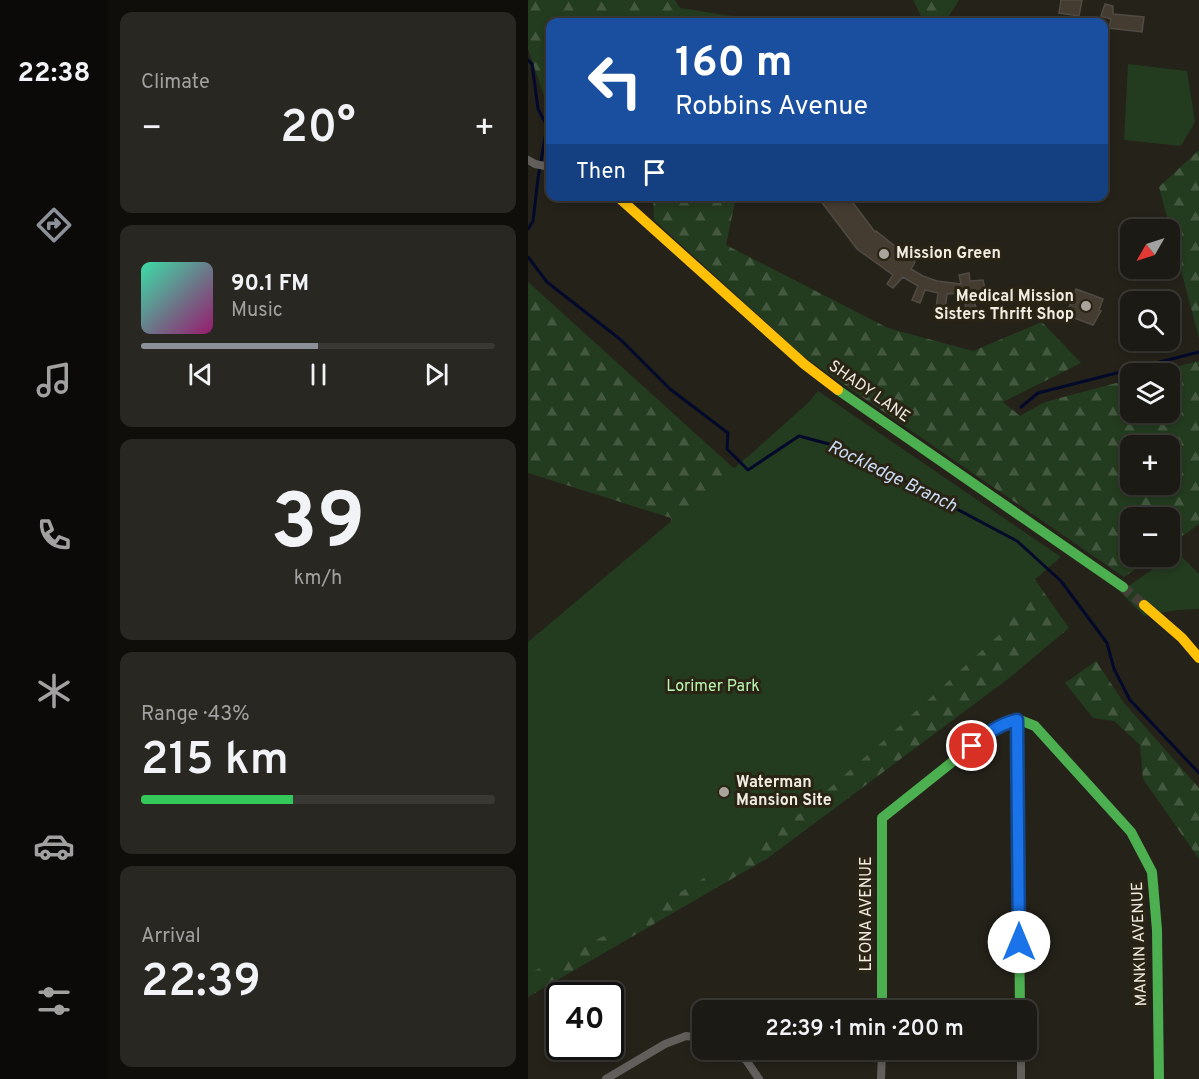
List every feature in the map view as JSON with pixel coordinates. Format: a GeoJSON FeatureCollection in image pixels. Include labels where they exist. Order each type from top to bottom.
{"type":"FeatureCollection","features":[{"type":"Feature","properties":{"kind":"street"},"geometry":{"type":"LineString","coordinates":[[531,162],[546,166]]}},
{"type":"Feature","properties":{"kind":"street","name":"SHADY LANE"},"geometry":{"type":"LineString","coordinates":[[623,201],[830,385],[1123,587]]}},
{"type":"Feature","properties":{"kind":"street"},"geometry":{"type":"LineString","coordinates":[[1144,605],[1182,638],[1199,658]]}},
{"type":"Feature","properties":{"kind":"street"},"geometry":{"type":"LineString","coordinates":[[1017,720],[1020,1000]]}},
{"type":"Feature","properties":{"kind":"street","name":"LEONA AVENUE"},"geometry":{"type":"LineString","coordinates":[[882,1000],[882,818],[987,734],[1005,723],[1017,720]]}},
{"type":"Feature","properties":{"kind":"street","name":"MANKIN AVENUE"},"geometry":{"type":"LineString","coordinates":[[1017,720],[1035,726],[1131,832],[1152,872],[1157,930],[1159,1079]]}},
{"type":"Feature","properties":{"kind":"street"},"geometry":{"type":"LineString","coordinates":[[606,1079],[666,1043],[686,1036],[692,1037]]}},
{"type":"Feature","properties":{"kind":"street"},"geometry":{"type":"LineString","coordinates":[[746,1060],[759,1079]]}},
{"type":"Feature","properties":{"kind":"street"},"geometry":{"type":"LineString","coordinates":[[882,1060],[882,1079]]}},
{"type":"Feature","properties":{"kind":"street"},"geometry":{"type":"LineString","coordinates":[[1020,1060],[1021,1079]]}},
{"type":"Feature","properties":{"kind":"green space"},"geometry":{"type":"Polygon","coordinates":[[[528,0],[675,0],[680,8],[744,18],[546,18],[546,101],[528,49],[528,0]]]}},
{"type":"Feature","properties":{"kind":"green space"},"geometry":{"type":"Polygon","coordinates":[[[913,0],[959,0],[948,18],[922,18],[913,0]]]}},
{"type":"Feature","properties":{"kind":"green space"},"geometry":{"type":"Polygon","coordinates":[[[1128,64],[1187,71],[1195,122],[1181,146],[1124,140],[1128,64]]]}},
{"type":"Feature","properties":{"kind":"green space"},"geometry":{"type":"Polygon","coordinates":[[[1199,150],[1199,338],[1180,266],[1180,219],[1167,219],[1159,187],[1199,150]]]}},
{"type":"Feature","properties":{"kind":"green space"},"geometry":{"type":"Polygon","coordinates":[[[653,201],[735,201],[726,245],[888,328],[973,351],[1042,322],[1081,363],[1003,402],[1020,416],[1045,402],[1120,382],[1120,423],[1180,423],[1180,366],[1199,361],[1199,524],[1180,538],[1180,507],[1120,507],[1120,567],[1138,567],[1124,577],[804,357],[654,220],[653,201]]]}},
{"type":"Feature","properties":{"kind":"green space","name":"Lorimer Park"},"geometry":{"type":"Polygon","coordinates":[[[528,282],[750,483],[1019,557],[1069,628],[1008,679],[768,858],[554,982],[546,982],[546,987],[528,997],[528,853],[688,633],[671,518],[528,473],[528,282]]]}},
{"type":"Feature","properties":{"kind":"green space","name":"Lorimer Park"},"geometry":{"type":"Polygon","coordinates":[[[818,391],[1061,557],[1025,588],[1002,632],[881,743],[808,807],[762,843],[626,925],[528,974],[528,642],[752,453],[809,402],[818,391]]]}},
{"type":"Feature","properties":{"kind":"green space"},"geometry":{"type":"Polygon","coordinates":[[[1180,555],[1199,574],[1199,609],[1144,616],[1120,592],[1156,567],[1180,567],[1180,555]]]}},
{"type":"Feature","properties":{"kind":"green space"},"geometry":{"type":"Polygon","coordinates":[[[1096,661],[1124,703],[1199,788],[1199,859],[1143,779],[1140,745],[1114,721],[1093,718],[1065,683],[1096,661]]]}},
{"type":"Feature","properties":{"kind":"building"},"geometry":{"type":"Polygon","coordinates":[[[1061,0],[1082,0],[1079,16],[1059,13],[1061,0]]]}},
{"type":"Feature","properties":{"kind":"building"},"geometry":{"type":"Polygon","coordinates":[[[1105,4],[1113,6],[1113,14],[1144,17],[1142,32],[1109,28],[1111,19],[1101,16],[1105,4]]]}},
{"type":"Feature","properties":{"kind":"building","name":"Mission Green"},"geometry":{"type":"Polygon","coordinates":[[[821,201],[852,201],[875,232],[915,262],[911,269],[923,276],[937,281],[961,284],[959,275],[969,273],[970,281],[983,280],[986,293],[972,296],[976,307],[966,309],[963,293],[947,294],[945,310],[936,308],[938,293],[925,290],[920,303],[912,300],[918,286],[903,277],[893,288],[887,284],[893,275],[857,249],[821,201]]]}},
{"type":"Feature","properties":{"kind":"building"},"geometry":{"type":"Polygon","coordinates":[[[1076,289],[1103,299],[1099,310],[1101,311],[1093,325],[1066,315],[1076,289]]]}},
{"type":"Feature","properties":{"kind":"waterway","name":"Rockledge Branch"},"geometry":{"type":"LineString","coordinates":[[528,60],[532,64],[538,109],[546,124]]}},
{"type":"Feature","properties":{"kind":"waterway","name":"Rockledge Branch"},"geometry":{"type":"LineString","coordinates":[[528,229],[533,221],[546,132]]}},
{"type":"Feature","properties":{"kind":"waterway","name":"Rockledge Branch"},"geometry":{"type":"LineString","coordinates":[[528,257],[547,282],[621,340],[670,389],[728,433],[727,449],[748,470],[799,436],[840,447],[1017,541],[1061,581],[1107,643],[1114,669],[1130,700],[1199,773]]}},
{"type":"Feature","properties":{"kind":"waterway"},"geometry":{"type":"LineString","coordinates":[[1021,407],[1038,393],[1199,352]]}},
{"type":"Feature","properties":{"kind":"tunnel"},"geometry":{"type":"LineString","coordinates":[[1123,587],[1144,605]]}},
{"type":"Feature","properties":{"kind":"traffic: fast"},"geometry":{"type":"LineString","coordinates":[[838,390],[1123,587]]}},
{"type":"Feature","properties":{"kind":"traffic: fast"},"geometry":{"type":"LineString","coordinates":[[1017,719],[1035,726],[1131,832],[1152,872],[1157,930],[1159,1079]]}},
{"type":"Feature","properties":{"kind":"traffic: fast"},"geometry":{"type":"LineString","coordinates":[[1017,719],[1020,1000]]}},
{"type":"Feature","properties":{"kind":"traffic: fast"},"geometry":{"type":"LineString","coordinates":[[882,1000],[882,818],[986,735],[1017,719]]}},
{"type":"Feature","properties":{"kind":"traffic: slow"},"geometry":{"type":"LineString","coordinates":[[623,201],[804,364],[838,390]]}},
{"type":"Feature","properties":{"kind":"traffic: slow"},"geometry":{"type":"LineString","coordinates":[[1144,605],[1182,638],[1199,658]]}},
{"type":"Feature","properties":{"kind":"place","name":"Mission Green"},"geometry":{"type":"Point","coordinates":[884,254]}},
{"type":"Feature","properties":{"kind":"place","name":"Medical Mission Sisters Thrift Shop"},"geometry":{"type":"Point","coordinates":[1086,306]}},
{"type":"Feature","properties":{"kind":"place","name":"Waterman Mansion Site"},"geometry":{"type":"Point","coordinates":[724,792]}},
{"type":"Feature","properties":{"kind":"route"},"geometry":{"type":"LineString","coordinates":[[972,746],[1005,723],[1017,720],[1019,942]]}}]}
